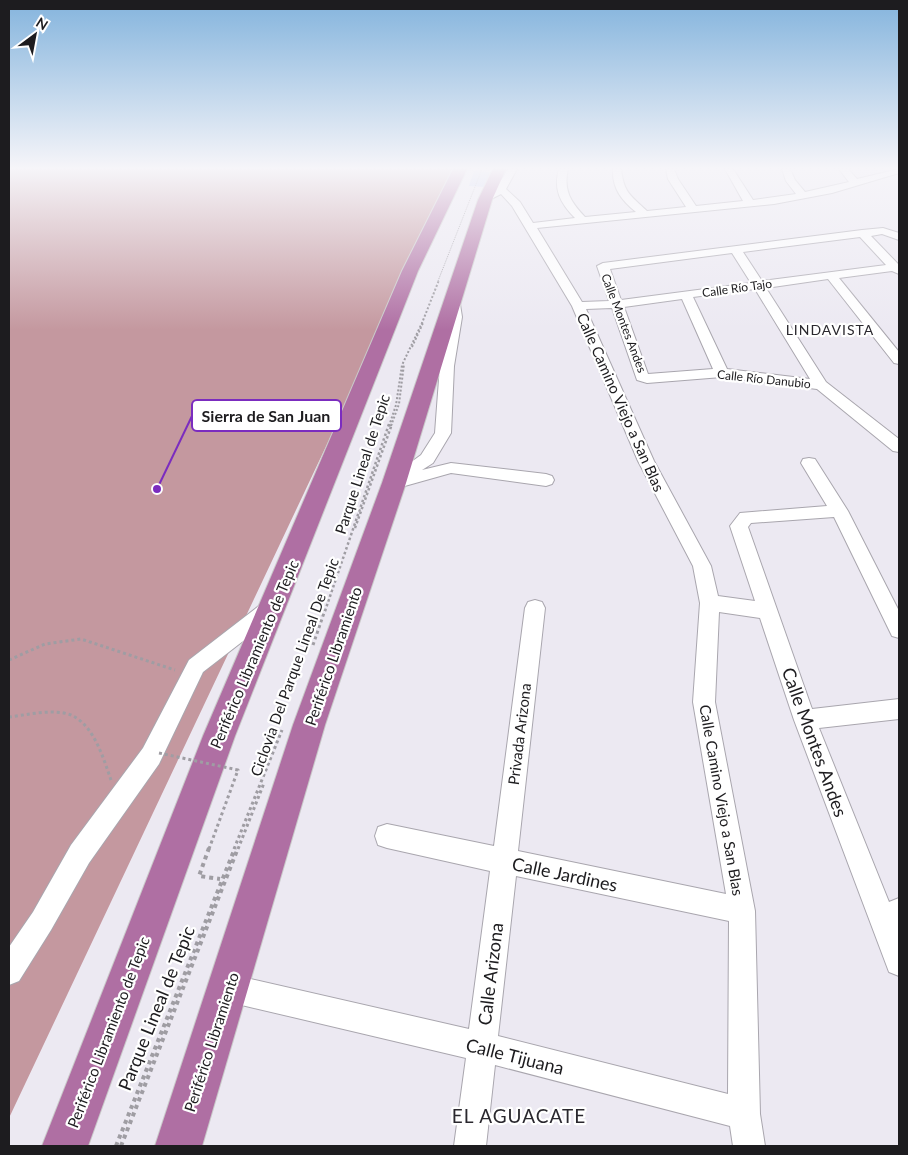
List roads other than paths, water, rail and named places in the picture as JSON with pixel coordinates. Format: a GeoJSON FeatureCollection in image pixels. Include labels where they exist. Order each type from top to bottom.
{"type":"FeatureCollection","features":[{"type":"Feature","properties":{"kind":"highway","name":"Periférico Libramiento de Tepic"},"geometry":{"type":"LineString","coordinates":[[65,1146],[219,736],[410,271],[450,223]]}},
{"type":"Feature","properties":{"kind":"highway","name":"Periférico Libramiento"},"geometry":{"type":"LineString","coordinates":[[178,1146],[229,988],[309,725],[394,483],[453,298],[472,223]]}},
{"type":"Feature","properties":{"kind":"street","name":"Calle Camino Viejo a San Blas"},"geometry":{"type":"LineString","coordinates":[[528,223],[578,306],[646,461],[702,566],[710,603],[704,702],[742,911],[744,1114],[749,1146]]}},
{"type":"Feature","properties":{"kind":"street"},"geometry":{"type":"LineString","coordinates":[[530,226],[556,223]]}},
{"type":"Feature","properties":{"kind":"street"},"geometry":{"type":"LineString","coordinates":[[899,237],[883,230],[736,250],[820,385],[899,447]]}},
{"type":"Feature","properties":{"kind":"street"},"geometry":{"type":"LineString","coordinates":[[862,234],[897,269]]}},
{"type":"Feature","properties":{"kind":"street","name":"Calle Montes Andes"},"geometry":{"type":"LineString","coordinates":[[647,378],[642,377],[618,304],[602,266],[736,250]]}},
{"type":"Feature","properties":{"kind":"street","name":"Calle Río Tajo"},"geometry":{"type":"LineString","coordinates":[[578,306],[618,304],[897,269]]}},
{"type":"Feature","properties":{"kind":"street"},"geometry":{"type":"LineString","coordinates":[[832,276],[899,360]]}},
{"type":"Feature","properties":{"kind":"street"},"geometry":{"type":"LineString","coordinates":[[686,295],[722,373]]}},
{"type":"Feature","properties":{"kind":"street","name":"Calle Río Danubio"},"geometry":{"type":"LineString","coordinates":[[647,378],[722,373],[820,385]]}},
{"type":"Feature","properties":{"kind":"street"},"geometry":{"type":"LineString","coordinates":[[809,463],[839,511],[899,630]]}},
{"type":"Feature","properties":{"kind":"street"},"geometry":{"type":"LineString","coordinates":[[394,483],[419,478],[439,470],[451,468],[546,480]]}},
{"type":"Feature","properties":{"kind":"street","name":"Calle Montes Andes"},"geometry":{"type":"LineString","coordinates":[[839,511],[746,518],[741,521],[739,526],[805,720],[891,917],[899,962]]}},
{"type":"Feature","properties":{"kind":"street"},"geometry":{"type":"LineString","coordinates":[[710,603],[767,611]]}},
{"type":"Feature","properties":{"kind":"street"},"geometry":{"type":"LineString","coordinates":[[9,971],[42,921],[80,854],[151,756],[196,666],[274,605]]}},
{"type":"Feature","properties":{"kind":"street","name":"Privada Arizona"},"geometry":{"type":"LineString","coordinates":[[503,861],[535,608]]}},
{"type":"Feature","properties":{"kind":"street"},"geometry":{"type":"LineString","coordinates":[[805,720],[899,709]]}},
{"type":"Feature","properties":{"kind":"street","name":"Calle Jardines"},"geometry":{"type":"LineString","coordinates":[[387,836],[742,911]]}},
{"type":"Feature","properties":{"kind":"street","name":"Calle Arizona"},"geometry":{"type":"LineString","coordinates":[[470,1146],[503,861]]}},
{"type":"Feature","properties":{"kind":"street"},"geometry":{"type":"LineString","coordinates":[[229,988],[285,1001]]}},
{"type":"Feature","properties":{"kind":"street","name":"Calle Tijuana"},"geometry":{"type":"LineString","coordinates":[[285,1001],[481,1047],[744,1114]]}},
{"type":"Feature","properties":{"kind":"place","name":"Sierra de San Juan"},"geometry":{"type":"Point","coordinates":[157,489]}},
{"type":"Feature","properties":{"kind":"district","name":"LINDAVISTA"},"geometry":{"type":"Point","coordinates":[830,329]}},
{"type":"Feature","properties":{"kind":"district","name":"EL AGUACATE"},"geometry":{"type":"Point","coordinates":[519,1115]}}]}
